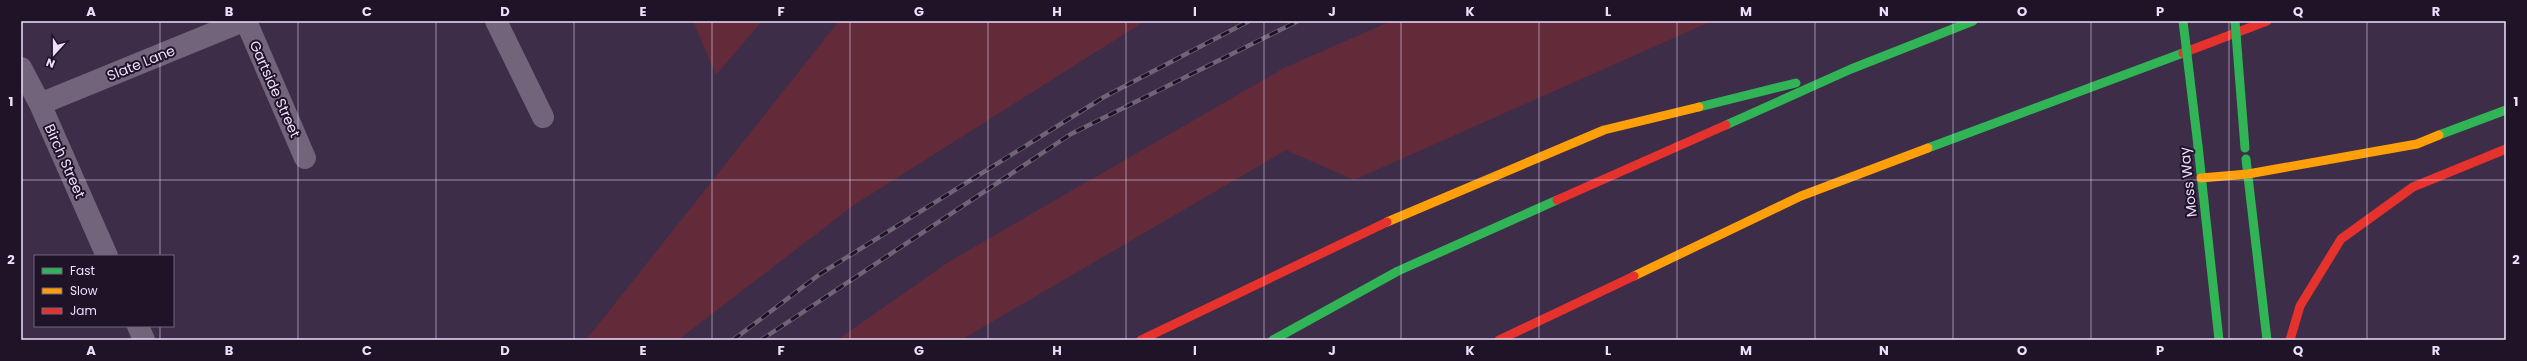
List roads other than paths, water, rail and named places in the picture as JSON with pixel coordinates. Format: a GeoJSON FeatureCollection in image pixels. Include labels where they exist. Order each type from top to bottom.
{"type":"FeatureCollection","features":[{"type":"Feature","properties":{"kind":"main road"},"geometry":{"type":"LineString","coordinates":[[1273,340],[1398,271],[1851,69],[1973,21]]}},
{"type":"Feature","properties":{"kind":"main road","name":"Moss Way"},"geometry":{"type":"LineString","coordinates":[[2183,21],[2219,340]]}},
{"type":"Feature","properties":{"kind":"main road"},"geometry":{"type":"LineString","coordinates":[[2235,21],[2245,148],[2268,340]]}},
{"type":"Feature","properties":{"kind":"main road"},"geometry":{"type":"LineString","coordinates":[[1499,340],[1802,196],[2267,21]]}},
{"type":"Feature","properties":{"kind":"main road"},"geometry":{"type":"LineString","coordinates":[[1141,340],[1357,234],[1604,130],[1851,69]]}},
{"type":"Feature","properties":{"kind":"main road"},"geometry":{"type":"LineString","coordinates":[[2201,178],[2248,174],[2417,144],[2506,110]]}},
{"type":"Feature","properties":{"kind":"main road"},"geometry":{"type":"LineString","coordinates":[[2290,340],[2300,306],[2342,239],[2413,187],[2506,149]]}},
{"type":"Feature","properties":{"kind":"street","name":"Slate Lane"},"geometry":{"type":"LineString","coordinates":[[40,104],[244,21]]}},
{"type":"Feature","properties":{"kind":"street","name":"Gartside Street"},"geometry":{"type":"LineString","coordinates":[[244,21],[305,158]]}},
{"type":"Feature","properties":{"kind":"street"},"geometry":{"type":"LineString","coordinates":[[496,21],[543,117]]}},
{"type":"Feature","properties":{"kind":"street","name":"Birch Street"},"geometry":{"type":"LineString","coordinates":[[21,68],[40,104],[107,255]]}},
{"type":"Feature","properties":{"kind":"street"},"geometry":{"type":"LineString","coordinates":[[138,327],[144,340]]}},
{"type":"Feature","properties":{"kind":"railway"},"geometry":{"type":"LineString","coordinates":[[733,340],[820,274],[1104,97],[1249,21]]}},
{"type":"Feature","properties":{"kind":"railway"},"geometry":{"type":"LineString","coordinates":[[761,340],[1071,134],[1298,21]]}}]}
